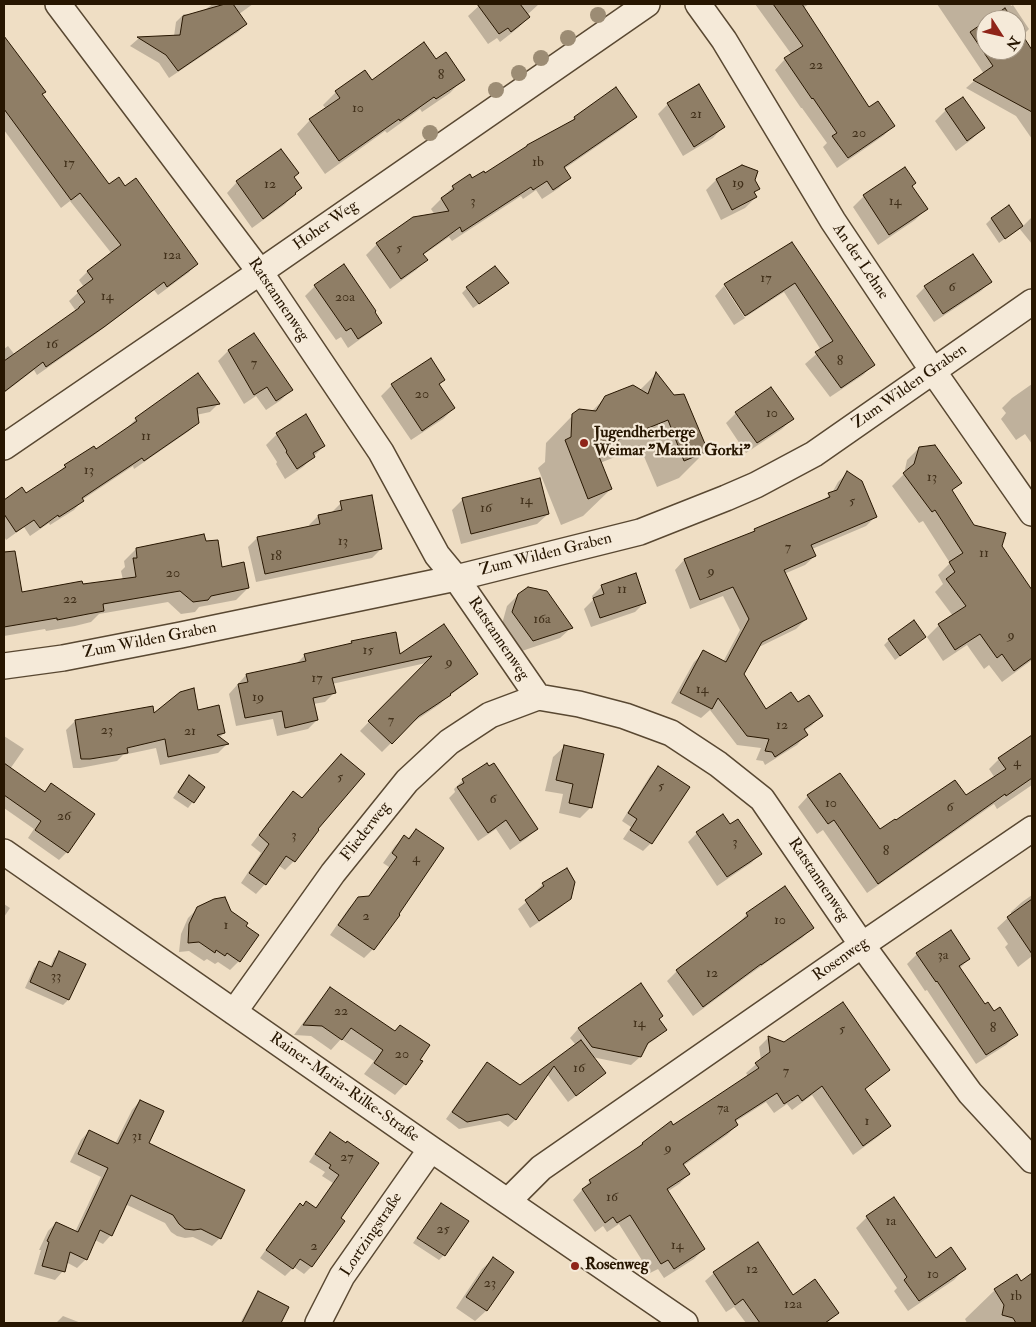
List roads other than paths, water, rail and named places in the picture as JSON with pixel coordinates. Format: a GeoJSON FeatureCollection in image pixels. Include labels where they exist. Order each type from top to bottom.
{"type":"FeatureCollection","features":[{"type":"Feature","properties":{"kind":"street","name":"Ratstannenweg"},"geometry":{"type":"LineString","coordinates":[[58,4],[260,272],[381,452],[437,555],[456,578],[538,697],[579,704],[634,719],[671,733],[718,764],[762,799],[862,945],[970,1093],[1032,1160]]}},
{"type":"Feature","properties":{"kind":"street","name":"Hoher Weg"},"geometry":{"type":"LineString","coordinates":[[4,447],[647,4]]}},
{"type":"Feature","properties":{"kind":"street","name":"An der Lehne"},"geometry":{"type":"LineString","coordinates":[[698,4],[724,40],[833,221],[933,371],[1032,513]]}},
{"type":"Feature","properties":{"kind":"street","name":"Zum Wilden Graben"},"geometry":{"type":"LineString","coordinates":[[4,666],[63,658],[171,637],[456,578],[640,532],[749,489],[814,454],[1032,302]]}},
{"type":"Feature","properties":{"kind":"street","name":"Fliederweg"},"geometry":{"type":"LineString","coordinates":[[234,1012],[333,874],[406,781],[449,742],[490,715],[538,697]]}},
{"type":"Feature","properties":{"kind":"street","name":"Rosenweg"},"geometry":{"type":"LineString","coordinates":[[508,1201],[541,1168],[862,945],[1032,830]]}},
{"type":"Feature","properties":{"kind":"street","name":"Rainer-Maria-Rilke-Straße"},"geometry":{"type":"LineString","coordinates":[[4,852],[684,1323]]}},
{"type":"Feature","properties":{"kind":"street","name":"Lortzingstraße"},"geometry":{"type":"LineString","coordinates":[[318,1323],[342,1276],[431,1149]]}},
{"type":"Feature","properties":{"kind":"place","name":"Jugendherberge Weimar \"Maxim Gorki\""},"geometry":{"type":"Point","coordinates":[584,443]}},
{"type":"Feature","properties":{"kind":"place","name":"Rosenweg"},"geometry":{"type":"Point","coordinates":[575,1266]}}]}
